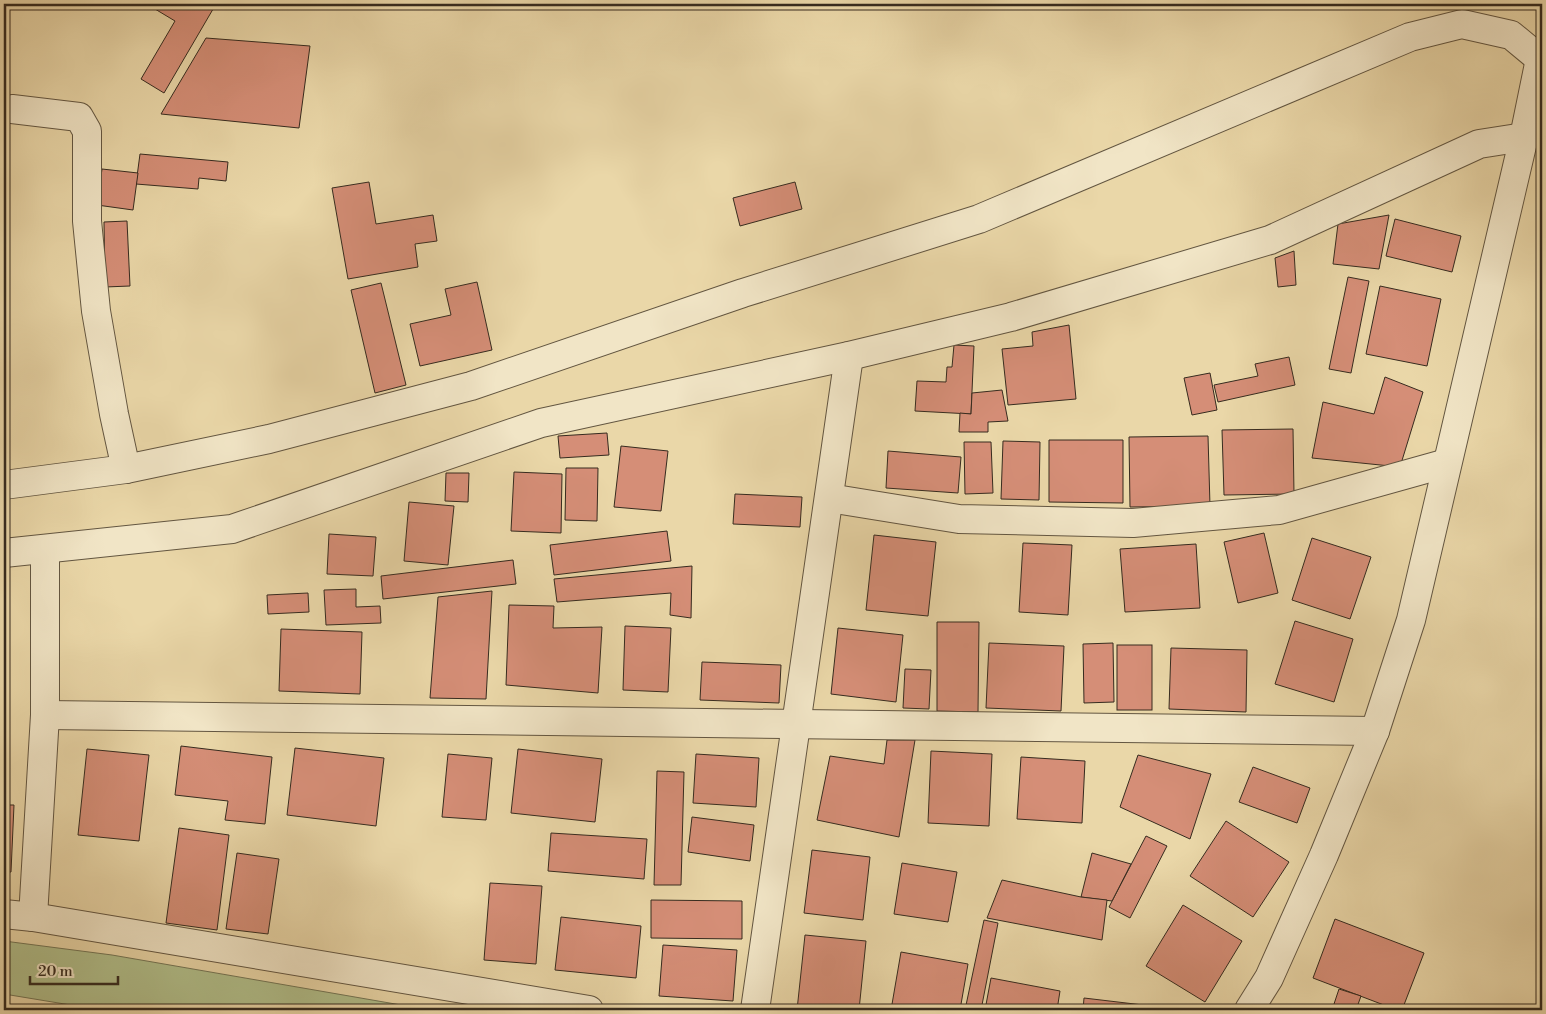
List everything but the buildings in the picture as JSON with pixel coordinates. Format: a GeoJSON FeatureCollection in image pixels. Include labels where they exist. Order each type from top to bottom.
{"type":"FeatureCollection","features":[{"type":"Feature","properties":{"kind":"street"},"geometry":{"type":"LineString","coordinates":[[4,485],[126,469],[270,439],[471,386],[743,293],[979,218],[1410,37],[1462,24],[1511,35],[1542,58],[1411,620],[1375,731],[1324,855],[1268,978],[1249,1010]]}},
{"type":"Feature","properties":{"kind":"street"},"geometry":{"type":"LineString","coordinates":[[12,109],[79,117],[87,131],[86,221],[96,311],[114,414],[126,469]]}},
{"type":"Feature","properties":{"kind":"street"},"geometry":{"type":"LineString","coordinates":[[4,553],[232,529],[541,423],[849,356],[1012,318],[1270,240],[1480,144],[1524,137]]}},
{"type":"Feature","properties":{"kind":"street"},"geometry":{"type":"LineString","coordinates":[[755,1010],[849,356]]}},
{"type":"Feature","properties":{"kind":"street"},"geometry":{"type":"LineString","coordinates":[[829,498],[958,519],[1133,523],[1280,510],[1447,464]]}},
{"type":"Feature","properties":{"kind":"street"},"geometry":{"type":"LineString","coordinates":[[33,917],[45,715],[45,549]]}},
{"type":"Feature","properties":{"kind":"street"},"geometry":{"type":"LineString","coordinates":[[45,715],[1375,731]]}},
{"type":"Feature","properties":{"kind":"street"},"geometry":{"type":"LineString","coordinates":[[4,914],[33,917],[589,1010]]}},
{"type":"Feature","properties":{"kind":"green space"},"geometry":{"type":"Polygon","coordinates":[[[4,941],[112,955],[430,1010],[101,1010],[4,994],[4,941]]]}}]}
